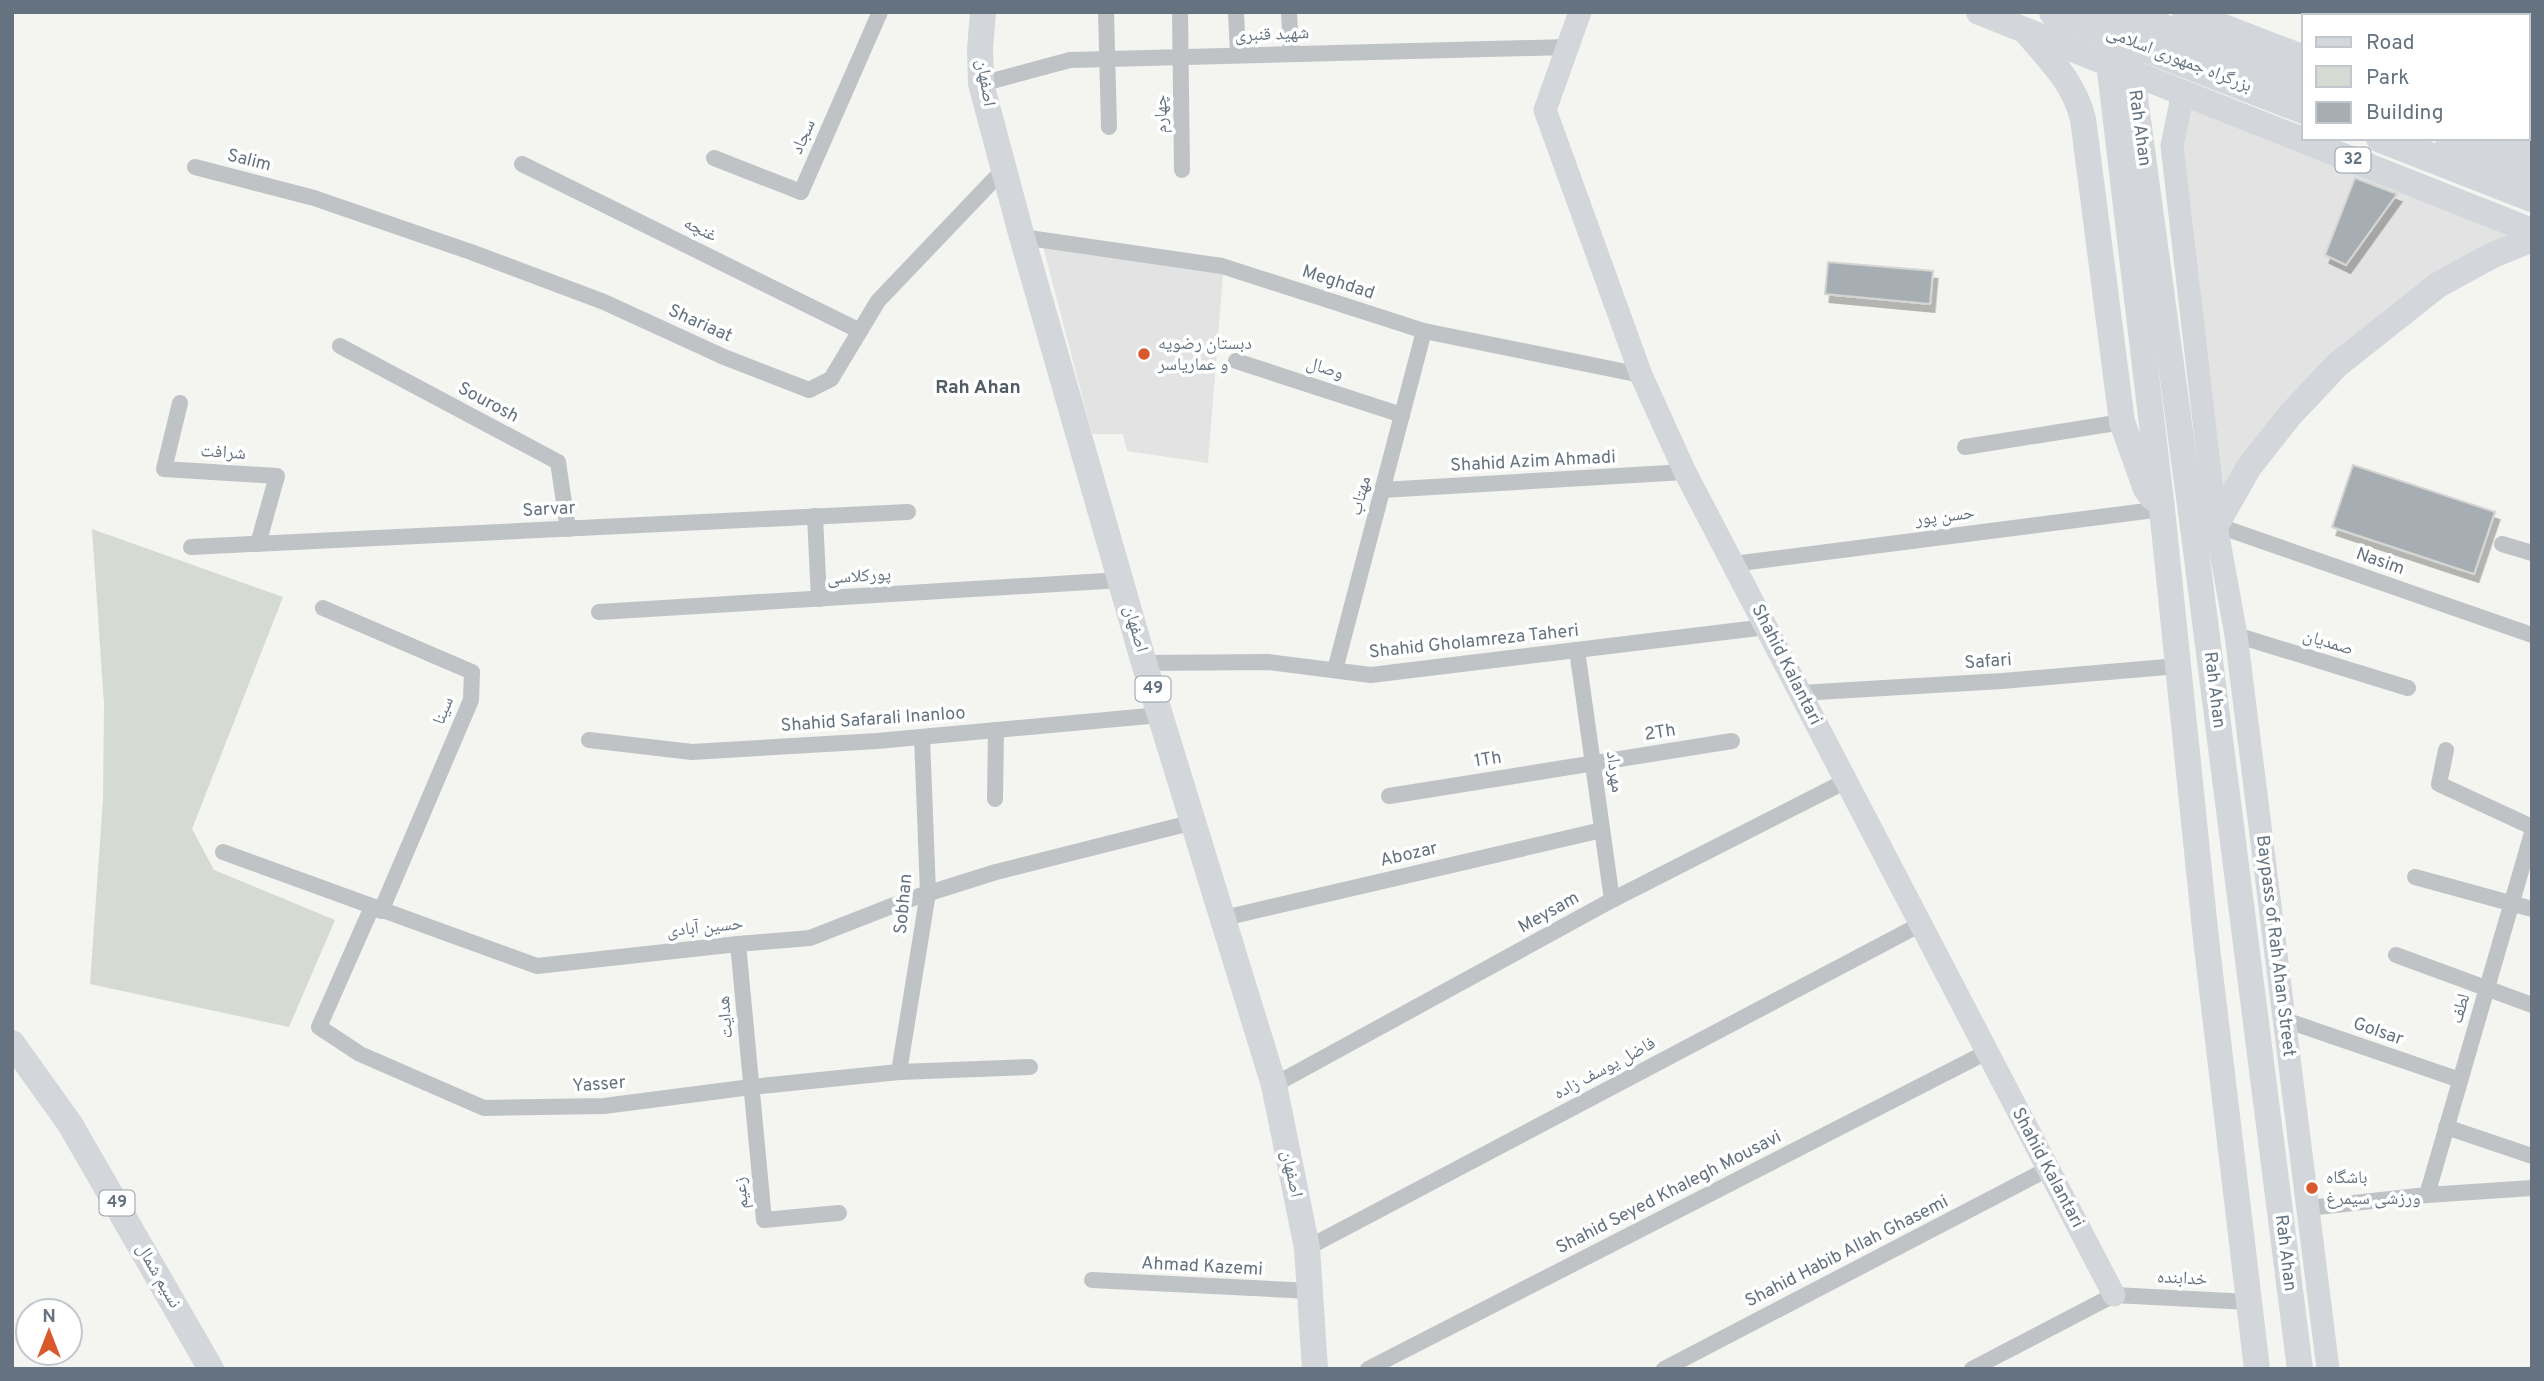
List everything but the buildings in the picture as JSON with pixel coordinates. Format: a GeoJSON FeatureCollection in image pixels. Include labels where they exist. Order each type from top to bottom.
{"type":"FeatureCollection","features":[{"type":"Feature","properties":{"kind":"highway","name":"بزرگراه جمهوری اسلامی"},"geometry":{"type":"LineString","coordinates":[[2054,12],[2302,107]]}},
{"type":"Feature","properties":{"kind":"highway","name":"بزرگراه جمهوری اسلامی"},"geometry":{"type":"LineString","coordinates":[[2122,12],[2302,82]]}},
{"type":"Feature","properties":{"kind":"highway","name":"32"},"geometry":{"type":"LineString","coordinates":[[2386,140],[2532,197]]}},
{"type":"Feature","properties":{"kind":"highway"},"geometry":{"type":"LineString","coordinates":[[2455,140],[2532,169]]}},
{"type":"Feature","properties":{"kind":"main road","name":"اصفهان"},"geometry":{"type":"LineString","coordinates":[[983,12],[981,85],[1022,237],[1144,663],[1274,1085],[1307,1248],[1315,1369]]}},
{"type":"Feature","properties":{"kind":"main road","name":"32"},"geometry":{"type":"LineString","coordinates":[[1979,12],[2302,139]]}},
{"type":"Feature","properties":{"kind":"main road","name":"Rah Ahan"},"geometry":{"type":"LineString","coordinates":[[2103,12],[2162,509],[2257,1369]]}},
{"type":"Feature","properties":{"kind":"main road","name":"Rah Ahan"},"geometry":{"type":"LineString","coordinates":[[2122,12],[2205,526],[2300,1369]]}},
{"type":"Feature","properties":{"kind":"main road"},"geometry":{"type":"LineString","coordinates":[[2185,12],[2302,57]]}},
{"type":"Feature","properties":{"kind":"main road"},"geometry":{"type":"LineString","coordinates":[[2217,12],[2238,32]]}},
{"type":"Feature","properties":{"kind":"main road"},"geometry":{"type":"LineString","coordinates":[[2025,30],[2071,85],[2083,119],[2122,422],[2146,489],[2162,509]]}},
{"type":"Feature","properties":{"kind":"main road","name":"32"},"geometry":{"type":"LineString","coordinates":[[2304,140],[2532,231]]}},
{"type":"Feature","properties":{"kind":"main road"},"geometry":{"type":"LineString","coordinates":[[2205,526],[2290,415],[2337,365],[2438,285],[2491,256],[2532,239]]}},
{"type":"Feature","properties":{"kind":"main road","name":"نسیم شمال"},"geometry":{"type":"LineString","coordinates":[[12,1043],[76,1135],[211,1369]]}},
{"type":"Feature","properties":{"kind":"street","name":"سجاد"},"geometry":{"type":"LineString","coordinates":[[714,158],[801,192],[880,12]]}},
{"type":"Feature","properties":{"kind":"street"},"geometry":{"type":"LineString","coordinates":[[1106,12],[1109,127]]}},
{"type":"Feature","properties":{"kind":"street","name":"چهارم"},"geometry":{"type":"LineString","coordinates":[[1180,12],[1182,170]]}},
{"type":"Feature","properties":{"kind":"street"},"geometry":{"type":"LineString","coordinates":[[1236,12],[1238,55]]}},
{"type":"Feature","properties":{"kind":"street"},"geometry":{"type":"LineString","coordinates":[[1289,12],[1291,54]]}},
{"type":"Feature","properties":{"kind":"street","name":"Shahid Kalantari"},"geometry":{"type":"LineString","coordinates":[[1580,12],[1545,110],[1641,375],[1685,472],[2114,1295]]}},
{"type":"Feature","properties":{"kind":"street","name":"شهید قنبری"},"geometry":{"type":"LineString","coordinates":[[981,85],[1070,60],[1568,47]]}},
{"type":"Feature","properties":{"kind":"street","name":"Baypass of Rah Ahan Street"},"geometry":{"type":"LineString","coordinates":[[2179,90],[2172,146],[2205,526],[2236,635],[2328,1369]]}},
{"type":"Feature","properties":{"kind":"street","name":"غنچه"},"geometry":{"type":"LineString","coordinates":[[522,164],[860,331]]}},
{"type":"Feature","properties":{"kind":"street","name":"Salim"},"geometry":{"type":"LineString","coordinates":[[195,167],[294,192]]}},
{"type":"Feature","properties":{"kind":"street","name":"Shariaat"},"geometry":{"type":"LineString","coordinates":[[294,192],[471,252],[604,302],[724,357],[809,390],[831,379],[878,301],[1004,169]]}},
{"type":"Feature","properties":{"kind":"street","name":"Meghdad"},"geometry":{"type":"LineString","coordinates":[[1022,237],[1222,266],[1424,331],[1641,375]]}},
{"type":"Feature","properties":{"kind":"street","name":"مهتاب"},"geometry":{"type":"LineString","coordinates":[[1335,670],[1424,331]]}},
{"type":"Feature","properties":{"kind":"street","name":"Sourosh"},"geometry":{"type":"LineString","coordinates":[[340,346],[558,462],[568,529]]}},
{"type":"Feature","properties":{"kind":"street","name":"وصال"},"geometry":{"type":"LineString","coordinates":[[1236,361],[1402,415]]}},
{"type":"Feature","properties":{"kind":"street","name":"شرافت"},"geometry":{"type":"LineString","coordinates":[[180,403],[164,469],[276,476],[258,544]]}},
{"type":"Feature","properties":{"kind":"street"},"geometry":{"type":"LineString","coordinates":[[1965,447],[2122,422]]}},
{"type":"Feature","properties":{"kind":"street","name":"Shahid Azim Ahmadi"},"geometry":{"type":"LineString","coordinates":[[1382,490],[1685,472]]}},
{"type":"Feature","properties":{"kind":"street","name":"حسن پور"},"geometry":{"type":"LineString","coordinates":[[1733,564],[2162,509]]}},
{"type":"Feature","properties":{"kind":"street","name":"Sarvar"},"geometry":{"type":"LineString","coordinates":[[191,547],[908,512]]}},
{"type":"Feature","properties":{"kind":"street"},"geometry":{"type":"LineString","coordinates":[[815,516],[819,599]]}},
{"type":"Feature","properties":{"kind":"street","name":"Nasim"},"geometry":{"type":"LineString","coordinates":[[2205,526],[2532,635]]}},
{"type":"Feature","properties":{"kind":"street"},"geometry":{"type":"LineString","coordinates":[[2502,544],[2532,553]]}},
{"type":"Feature","properties":{"kind":"street","name":"پورکلاسی"},"geometry":{"type":"LineString","coordinates":[[599,612],[1121,580]]}},
{"type":"Feature","properties":{"kind":"street","name":"سینا"},"geometry":{"type":"LineString","coordinates":[[323,608],[472,673],[471,701],[376,909]]}},
{"type":"Feature","properties":{"kind":"street","name":"Shahid Gholamreza Taheri"},"geometry":{"type":"LineString","coordinates":[[1144,663],[1268,662],[1371,675],[1766,627]]}},
{"type":"Feature","properties":{"kind":"street","name":"صمدیان"},"geometry":{"type":"LineString","coordinates":[[2236,635],[2408,688]]}},
{"type":"Feature","properties":{"kind":"street","name":"مهرداد"},"geometry":{"type":"LineString","coordinates":[[1577,650],[1612,900]]}},
{"type":"Feature","properties":{"kind":"street","name":"Safari"},"geometry":{"type":"LineString","coordinates":[[1800,693],[2001,681],[2178,666]]}},
{"type":"Feature","properties":{"kind":"street","name":"Shahid Safarali Inanloo"},"geometry":{"type":"LineString","coordinates":[[589,740],[692,752],[922,737],[1160,715]]}},
{"type":"Feature","properties":{"kind":"street"},"geometry":{"type":"LineString","coordinates":[[995,799],[996,730]]}},
{"type":"Feature","properties":{"kind":"street","name":"Sobhan"},"geometry":{"type":"LineString","coordinates":[[899,1072],[928,893],[922,737]]}},
{"type":"Feature","properties":{"kind":"street","name":"2Th"},"geometry":{"type":"LineString","coordinates":[[1593,762],[1732,741]]}},
{"type":"Feature","properties":{"kind":"street"},"geometry":{"type":"LineString","coordinates":[[2446,750],[2439,784],[2532,827]]}},
{"type":"Feature","properties":{"kind":"street","name":"1Th"},"geometry":{"type":"LineString","coordinates":[[1388,796],[1593,762]]}},
{"type":"Feature","properties":{"kind":"street","name":"Meysam"},"geometry":{"type":"LineString","coordinates":[[1274,1085],[1612,900],[1846,781]]}},
{"type":"Feature","properties":{"kind":"street","name":"حسین آبادی"},"geometry":{"type":"LineString","coordinates":[[223,852],[537,966],[810,938],[928,893],[996,872],[1194,822]]}},
{"type":"Feature","properties":{"kind":"street","name":"Abozar"},"geometry":{"type":"LineString","coordinates":[[1224,918],[1602,830]]}},
{"type":"Feature","properties":{"kind":"street","name":"لطف"},"geometry":{"type":"LineString","coordinates":[[2427,1195],[2532,833]]}},
{"type":"Feature","properties":{"kind":"street"},"geometry":{"type":"LineString","coordinates":[[2415,877],[2532,909]]}},
{"type":"Feature","properties":{"kind":"street","name":"Yasser"},"geometry":{"type":"LineString","coordinates":[[376,909],[319,1027],[360,1054],[484,1108],[604,1107],[751,1087],[899,1072],[1030,1067]]}},
{"type":"Feature","properties":{"kind":"street","name":"فاضل یوسف زاده"},"geometry":{"type":"LineString","coordinates":[[1307,1248],[1921,924]]}},
{"type":"Feature","properties":{"kind":"street","name":"هدایت"},"geometry":{"type":"LineString","coordinates":[[738,944],[751,1087]]}},
{"type":"Feature","properties":{"kind":"street"},"geometry":{"type":"LineString","coordinates":[[2396,955],[2532,1004]]}},
{"type":"Feature","properties":{"kind":"street","name":"Golsar"},"geometry":{"type":"LineString","coordinates":[[2285,1020],[2460,1080]]}},
{"type":"Feature","properties":{"kind":"street","name":"Shahid Seyed Khalegh Mousavi"},"geometry":{"type":"LineString","coordinates":[[1368,1369],[1987,1052]]}},
{"type":"Feature","properties":{"kind":"street","name":"زعیم"},"geometry":{"type":"LineString","coordinates":[[751,1087],[764,1220],[839,1213]]}},
{"type":"Feature","properties":{"kind":"street"},"geometry":{"type":"LineString","coordinates":[[2446,1127],[2532,1156]]}},
{"type":"Feature","properties":{"kind":"street","name":"Shahid Habib Allah Ghasemi"},"geometry":{"type":"LineString","coordinates":[[1664,1369],[2048,1170]]}},
{"type":"Feature","properties":{"kind":"street"},"geometry":{"type":"LineString","coordinates":[[2308,1208],[2427,1195],[2532,1188]]}},
{"type":"Feature","properties":{"kind":"street","name":"Ahmad Kazemi"},"geometry":{"type":"LineString","coordinates":[[1092,1280],[1311,1292]]}},
{"type":"Feature","properties":{"kind":"street"},"geometry":{"type":"LineString","coordinates":[[1972,1369],[2114,1295]]}},
{"type":"Feature","properties":{"kind":"street","name":"خدابنده"},"geometry":{"type":"LineString","coordinates":[[2114,1295],[2249,1302]]}},
{"type":"Feature","properties":{"kind":"shaded area"},"geometry":{"type":"Polygon","coordinates":[[[2183,92],[2532,231],[2337,365],[2216,525],[2172,146],[2183,92]]]}},
{"type":"Feature","properties":{"kind":"shaded area","name":"دبستان رضویه و عماریاسر"},"geometry":{"type":"Polygon","coordinates":[[[1043,246],[1223,274],[1208,463],[1127,451],[1123,434],[1092,434],[1043,246]]]}},
{"type":"Feature","properties":{"kind":"green space"},"geometry":{"type":"Polygon","coordinates":[[[92,529],[283,597],[192,829],[214,870],[335,920],[289,1027],[90,984],[103,799],[104,704],[92,529]]]}},
{"type":"Feature","properties":{"kind":"place","name":"دبستان رضویه و عماریاسر"},"geometry":{"type":"Point","coordinates":[1144,354]}},
{"type":"Feature","properties":{"kind":"place","name":"باشگاه ورزشی سیمرغ"},"geometry":{"type":"Point","coordinates":[2312,1188]}},
{"type":"Feature","properties":{"kind":"district","name":"Rah Ahan"},"geometry":{"type":"Point","coordinates":[978,388]}}]}
